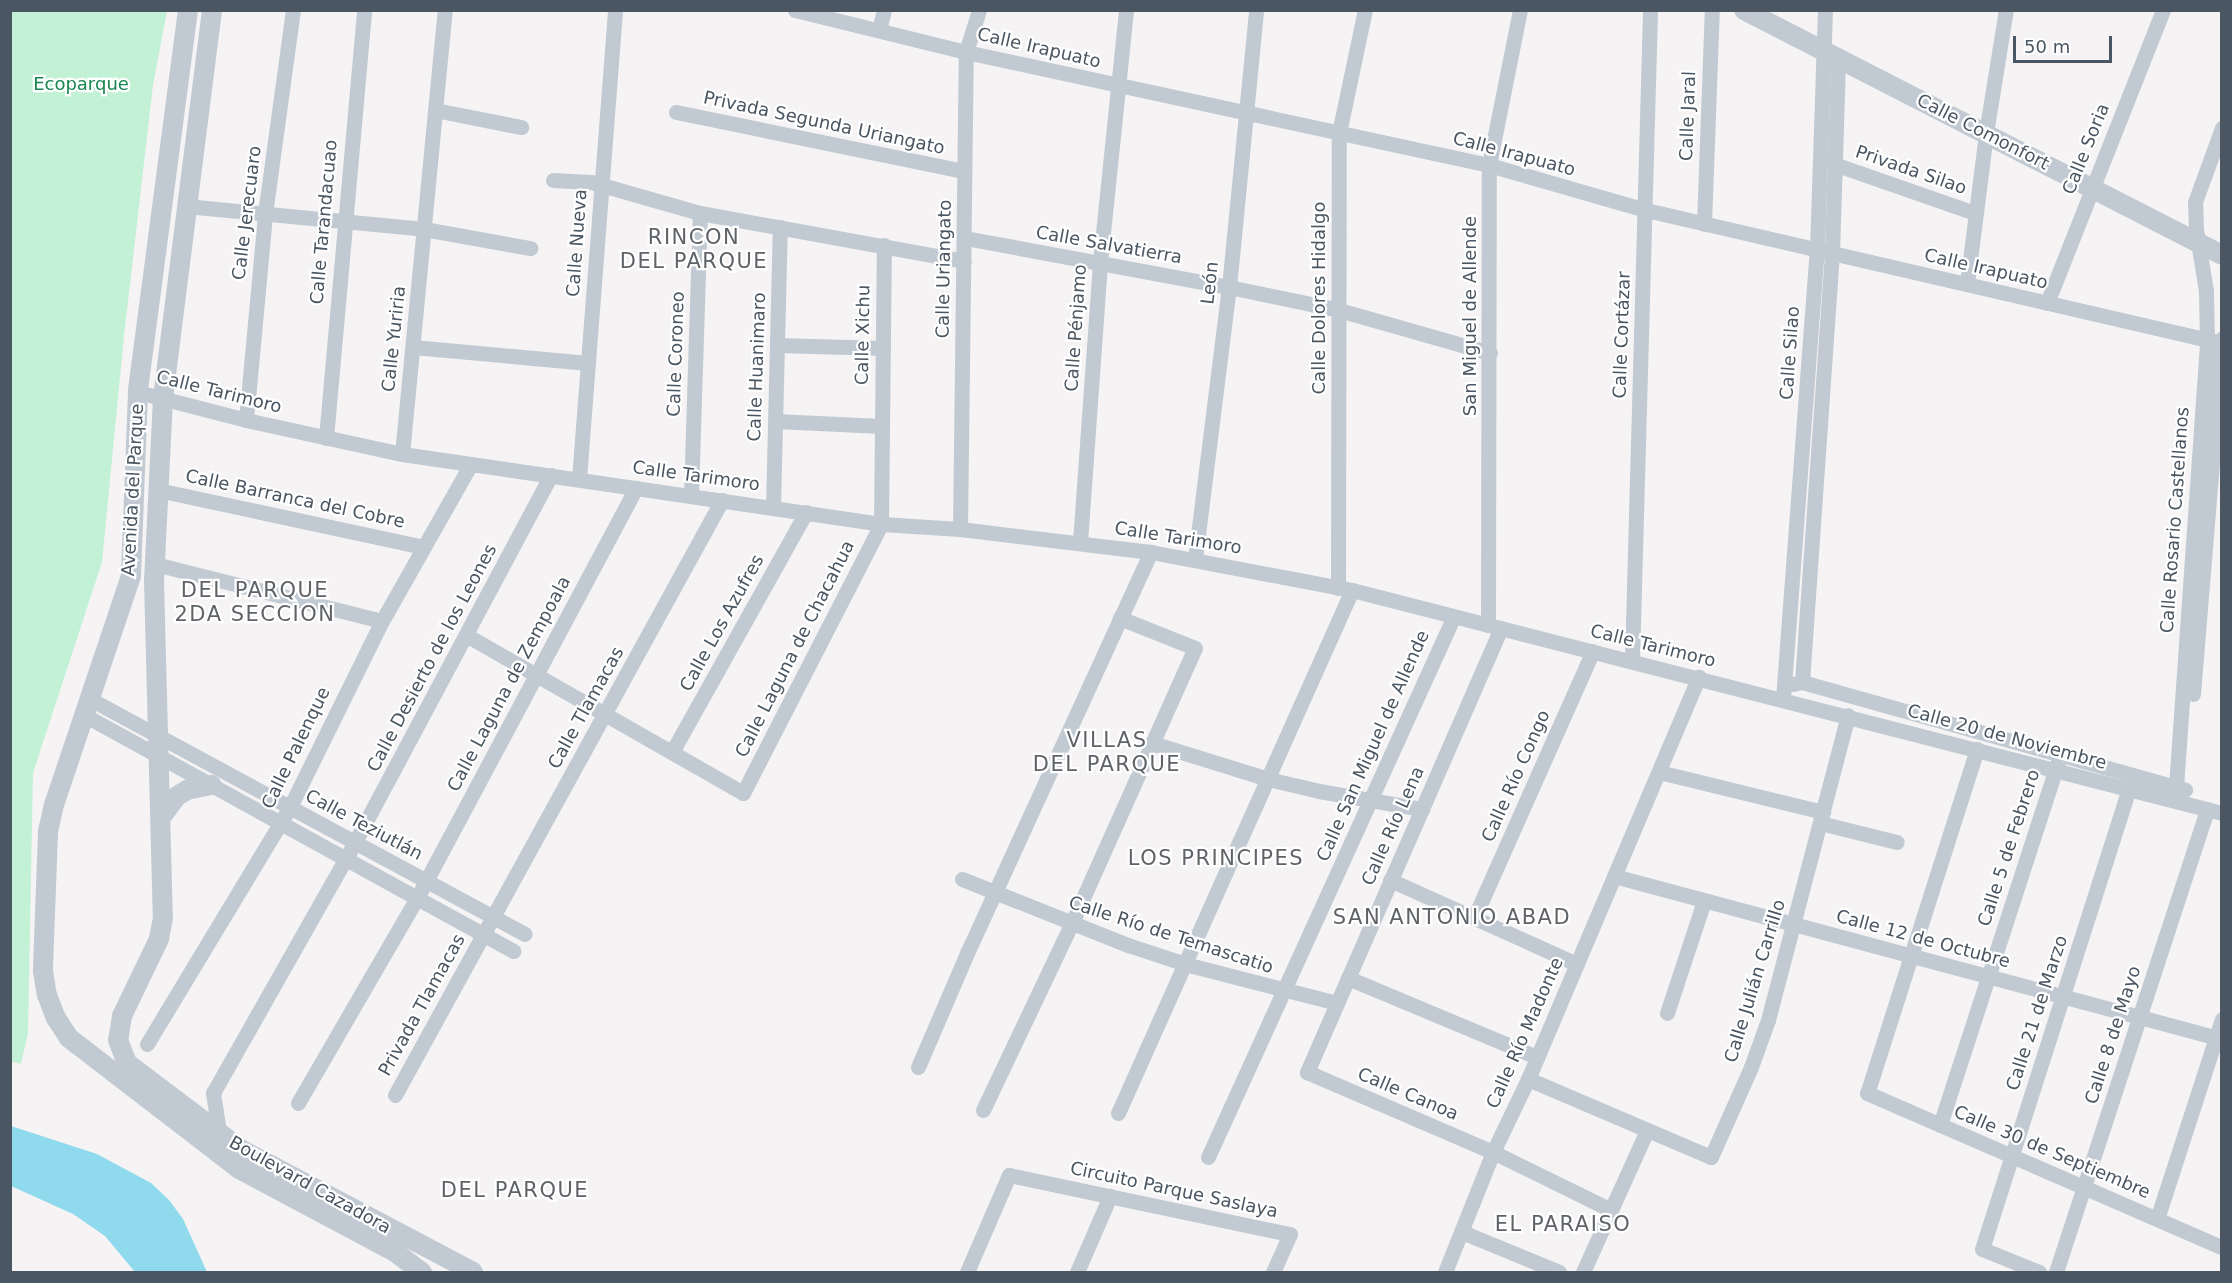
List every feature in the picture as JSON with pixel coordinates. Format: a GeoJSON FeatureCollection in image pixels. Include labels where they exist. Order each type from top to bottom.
{"type":"FeatureCollection","features":[{"type":"Feature","properties":{"kind":"street","name":"Avenida del Parque"},"geometry":{"type":"LineString","coordinates":[[122,1069],[69,1038],[50,1002],[42,971],[48,832],[54,805],[131,576],[138,392],[188,10]]}},
{"type":"Feature","properties":{"kind":"street","name":"Avenida del Parque"},"geometry":{"type":"LineString","coordinates":[[122,1069],[118,1028],[159,939],[164,918],[155,564],[162,398],[212,10]]}},
{"type":"Feature","properties":{"kind":"street","name":"Calle Jerecuaro"},"geometry":{"type":"LineString","coordinates":[[246,420],[265,214],[293,10]]}},
{"type":"Feature","properties":{"kind":"street","name":"Calle Tarandacuao"},"geometry":{"type":"LineString","coordinates":[[326,438],[343,223],[364,10]]}},
{"type":"Feature","properties":{"kind":"street","name":"Calle Yuriria"},"geometry":{"type":"LineString","coordinates":[[402,454],[445,10]]}},
{"type":"Feature","properties":{"kind":"street","name":"Calle Nueva"},"geometry":{"type":"LineString","coordinates":[[579,479],[615,10]]}},
{"type":"Feature","properties":{"kind":"street"},"geometry":{"type":"LineString","coordinates":[[879,30],[884,10]]}},
{"type":"Feature","properties":{"kind":"street","name":"Calle Uriangato"},"geometry":{"type":"LineString","coordinates":[[960,529],[966,51],[979,10]]}},
{"type":"Feature","properties":{"kind":"street","name":"Calle Pénjamo"},"geometry":{"type":"LineString","coordinates":[[1080,542],[1100,262],[1126,10]]}},
{"type":"Feature","properties":{"kind":"street","name":"León"},"geometry":{"type":"LineString","coordinates":[[1195,559],[1229,286],[1256,10]]}},
{"type":"Feature","properties":{"kind":"street","name":"Calle Dolores Hidalgo"},"geometry":{"type":"LineString","coordinates":[[1118,1113],[1268,779],[1345,589],[1339,310],[1339,132],[1365,10]]}},
{"type":"Feature","properties":{"kind":"street","name":"San Miguel de Allende"},"geometry":{"type":"LineString","coordinates":[[1494,626],[1489,165],[1520,10]]}},
{"type":"Feature","properties":{"kind":"street","name":"Calle Cortázar"},"geometry":{"type":"LineString","coordinates":[[1632,660],[1650,10]]}},
{"type":"Feature","properties":{"kind":"street","name":"Calle Jaral"},"geometry":{"type":"LineString","coordinates":[[1704,224],[1712,10]]}},
{"type":"Feature","properties":{"kind":"street","name":"Calle Comonfort"},"geometry":{"type":"LineString","coordinates":[[1744,10],[2222,255]]}},
{"type":"Feature","properties":{"kind":"street","name":"Calle Silao"},"geometry":{"type":"LineString","coordinates":[[1783,699],[1834,164],[1831,55],[1825,10]]}},
{"type":"Feature","properties":{"kind":"street"},"geometry":{"type":"LineString","coordinates":[[1967,284],[1986,133],[2006,10]]}},
{"type":"Feature","properties":{"kind":"street","name":"Calle Soria"},"geometry":{"type":"LineString","coordinates":[[2047,303],[2163,10]]}},
{"type":"Feature","properties":{"kind":"street","name":"Calle Irapuato"},"geometry":{"type":"LineString","coordinates":[[798,11],[966,51],[1489,165],[1646,210],[1704,224],[2217,340]]}},
{"type":"Feature","properties":{"kind":"street","name":"Calle Silao"},"geometry":{"type":"LineString","coordinates":[[1802,682],[1825,251],[1831,55]]}},
{"type":"Feature","properties":{"kind":"street"},"geometry":{"type":"LineString","coordinates":[[435,110],[521,127]]}},
{"type":"Feature","properties":{"kind":"street","name":"Privada Segunda Uriangato"},"geometry":{"type":"LineString","coordinates":[[676,112],[964,171]]}},
{"type":"Feature","properties":{"kind":"street","name":"Calle Rosario Castellanos"},"geometry":{"type":"LineString","coordinates":[[2180,795],[2217,340],[2206,291],[2195,216],[2197,195],[2222,128]]}},
{"type":"Feature","properties":{"kind":"street","name":"Privada Silao"},"geometry":{"type":"LineString","coordinates":[[1834,164],[1975,213]]}},
{"type":"Feature","properties":{"kind":"street"},"geometry":{"type":"LineString","coordinates":[[553,180],[601,184],[700,213],[964,261]]}},
{"type":"Feature","properties":{"kind":"street"},"geometry":{"type":"LineString","coordinates":[[186,206],[343,223],[424,228],[530,248]]}},
{"type":"Feature","properties":{"kind":"street","name":"Calle Coroneo"},"geometry":{"type":"LineString","coordinates":[[691,495],[700,213]]}},
{"type":"Feature","properties":{"kind":"street","name":"Calle Huanimaro"},"geometry":{"type":"LineString","coordinates":[[773,507],[780,227]]}},
{"type":"Feature","properties":{"kind":"street","name":"Calle Salvatierra"},"geometry":{"type":"LineString","coordinates":[[965,238],[1229,286],[1339,310],[1490,353]]}},
{"type":"Feature","properties":{"kind":"street","name":"Calle Xichu"},"geometry":{"type":"LineString","coordinates":[[880,524],[884,245]]}},
{"type":"Feature","properties":{"kind":"street"},"geometry":{"type":"LineString","coordinates":[[777,345],[883,348]]}},
{"type":"Feature","properties":{"kind":"street"},"geometry":{"type":"LineString","coordinates":[[412,347],[588,363]]}},
{"type":"Feature","properties":{"kind":"street","name":"Calle Tarimoro"},"geometry":{"type":"LineString","coordinates":[[138,392],[246,420],[402,454],[880,524],[960,529],[1080,542],[1195,559],[1345,589],[1783,699]]}},
{"type":"Feature","properties":{"kind":"street"},"geometry":{"type":"LineString","coordinates":[[775,421],[882,426]]}},
{"type":"Feature","properties":{"kind":"street","name":"Calle Palenque"},"geometry":{"type":"LineString","coordinates":[[147,1044],[290,807],[382,621],[471,464]]}},
{"type":"Feature","properties":{"kind":"street","name":"Calle Desierto de los Leones"},"geometry":{"type":"LineString","coordinates":[[224,1157],[213,1094],[346,859],[551,475]]}},
{"type":"Feature","properties":{"kind":"street","name":"Calle Laguna de Zempoala"},"geometry":{"type":"LineString","coordinates":[[298,1103],[417,898],[636,488]]}},
{"type":"Feature","properties":{"kind":"street","name":"Calle Barranca del Cobre"},"geometry":{"type":"LineString","coordinates":[[159,490],[423,547]]}},
{"type":"Feature","properties":{"kind":"street","name":"Calle Tlamacas"},"geometry":{"type":"LineString","coordinates":[[483,935],[722,500]]}},
{"type":"Feature","properties":{"kind":"street","name":"Calle Los Azufres"},"geometry":{"type":"LineString","coordinates":[[672,752],[806,512]]}},
{"type":"Feature","properties":{"kind":"street","name":"Calle Laguna de Chacahua"},"geometry":{"type":"LineString","coordinates":[[672,752],[743,793],[880,524]]}},
{"type":"Feature","properties":{"kind":"street"},"geometry":{"type":"LineString","coordinates":[[918,1067],[994,894],[1151,552]]}},
{"type":"Feature","properties":{"kind":"street"},"geometry":{"type":"LineString","coordinates":[[155,564],[382,621]]}},
{"type":"Feature","properties":{"kind":"street","name":"Calle San Miguel de Allende"},"geometry":{"type":"LineString","coordinates":[[1208,1157],[1454,616]]}},
{"type":"Feature","properties":{"kind":"street"},"geometry":{"type":"LineString","coordinates":[[983,1110],[1071,925],[1195,648],[1120,618]]}},
{"type":"Feature","properties":{"kind":"street","name":"Calle Río Lena"},"geometry":{"type":"LineString","coordinates":[[1307,1072],[1422,809],[1494,626]]}},
{"type":"Feature","properties":{"kind":"street"},"geometry":{"type":"LineString","coordinates":[[466,635],[672,752]]}},
{"type":"Feature","properties":{"kind":"street","name":"Calle Río Congo"},"geometry":{"type":"LineString","coordinates":[[1474,918],[1593,651]]}},
{"type":"Feature","properties":{"kind":"street","name":"Calle Río Madonte"},"geometry":{"type":"LineString","coordinates":[[1445,1272],[1493,1152],[1528,1079],[1700,677]]}},
{"type":"Feature","properties":{"kind":"street"},"geometry":{"type":"LineString","coordinates":[[1783,699],[1788,689],[1802,682],[2060,754],[2180,795]]}},
{"type":"Feature","properties":{"kind":"street","name":"Calle 20 de Noviembre"},"geometry":{"type":"LineString","coordinates":[[1783,699],[2128,789],[2180,795],[2214,811]]}},
{"type":"Feature","properties":{"kind":"street","name":"Calle Teziutlán"},"geometry":{"type":"LineString","coordinates":[[87,707],[159,736],[524,934]]}},
{"type":"Feature","properties":{"kind":"street","name":"Calle Teziutlán"},"geometry":{"type":"LineString","coordinates":[[87,707],[160,757],[513,951]]}},
{"type":"Feature","properties":{"kind":"street","name":"Calle Julián Carrillo"},"geometry":{"type":"LineString","coordinates":[[1647,1130],[1711,1157],[1751,1067],[1773,1001],[1848,716]]}},
{"type":"Feature","properties":{"kind":"street"},"geometry":{"type":"LineString","coordinates":[[1152,743],[1268,779],[1370,801],[1422,809]]}},
{"type":"Feature","properties":{"kind":"street"},"geometry":{"type":"LineString","coordinates":[[1911,956],[1977,749]]}},
{"type":"Feature","properties":{"kind":"street","name":"Calle 5 de Febrero"},"geometry":{"type":"LineString","coordinates":[[1940,1125],[2060,754]]}},
{"type":"Feature","properties":{"kind":"street"},"geometry":{"type":"LineString","coordinates":[[1659,772],[1822,817],[1898,842]]}},
{"type":"Feature","properties":{"kind":"street"},"geometry":{"type":"LineString","coordinates":[[162,816],[168,805],[182,793],[199,786],[211,785]]}},
{"type":"Feature","properties":{"kind":"street","name":"Calle 21 de Marzo"},"geometry":{"type":"LineString","coordinates":[[2039,1272],[1982,1249],[2128,789]]}},
{"type":"Feature","properties":{"kind":"street","name":"Calle 8 de Mayo"},"geometry":{"type":"LineString","coordinates":[[2056,1272],[2139,1017],[2214,811]]}},
{"type":"Feature","properties":{"kind":"street","name":"Calle 12 de Octubre"},"geometry":{"type":"LineString","coordinates":[[1614,876],[2218,1038]]}},
{"type":"Feature","properties":{"kind":"street","name":"Calle Río de Temascatio"},"geometry":{"type":"LineString","coordinates":[[962,879],[1071,925],[1185,964],[1337,1003]]}},
{"type":"Feature","properties":{"kind":"street"},"geometry":{"type":"LineString","coordinates":[[1390,880],[1577,964]]}},
{"type":"Feature","properties":{"kind":"street"},"geometry":{"type":"LineString","coordinates":[[1667,1013],[1704,901]]}},
{"type":"Feature","properties":{"kind":"street","name":"Privada Tlamacas"},"geometry":{"type":"LineString","coordinates":[[395,1095],[483,935]]}},
{"type":"Feature","properties":{"kind":"street","name":"Calle 30 de Septiembre"},"geometry":{"type":"LineString","coordinates":[[1911,956],[1867,1093],[2222,1247]]}},
{"type":"Feature","properties":{"kind":"street"},"geometry":{"type":"LineString","coordinates":[[1348,978],[1537,1057]]}},
{"type":"Feature","properties":{"kind":"street"},"geometry":{"type":"LineString","coordinates":[[2157,1219],[2218,1038],[2222,1019]]}},
{"type":"Feature","properties":{"kind":"street","name":"Boulevard Cazadora"},"geometry":{"type":"LineString","coordinates":[[122,1069],[242,1150],[473,1272]]}},
{"type":"Feature","properties":{"kind":"street","name":"Boulevard Cazadora"},"geometry":{"type":"LineString","coordinates":[[122,1069],[239,1170],[395,1252],[422,1272]]}},
{"type":"Feature","properties":{"kind":"street","name":"Calle Canoa"},"geometry":{"type":"LineString","coordinates":[[1307,1072],[1493,1152],[1611,1210]]}},
{"type":"Feature","properties":{"kind":"street"},"geometry":{"type":"LineString","coordinates":[[1528,1079],[1647,1130],[1583,1272]]}},
{"type":"Feature","properties":{"kind":"street","name":"Circuito Parque Saslaya"},"geometry":{"type":"LineString","coordinates":[[967,1272],[1009,1175],[1290,1234],[1273,1272]]}},
{"type":"Feature","properties":{"kind":"street"},"geometry":{"type":"LineString","coordinates":[[1077,1272],[1110,1196]]}},
{"type":"Feature","properties":{"kind":"street"},"geometry":{"type":"LineString","coordinates":[[1462,1232],[1559,1272]]}},
{"type":"Feature","properties":{"kind":"street"},"geometry":{"type":"LineString","coordinates":[[395,1252],[404,1272]]}},
{"type":"Feature","properties":{"kind":"green space","name":"Ecoparque"},"geometry":{"type":"Polygon","coordinates":[[[10,11],[167,11],[153,85],[124,336],[102,562],[33,773],[28,1033],[21,1064],[10,1061],[10,11]]]}},
{"type":"Feature","properties":{"kind":"water"},"geometry":{"type":"Polygon","coordinates":[[[11,1126],[97,1154],[151,1183],[169,1200],[183,1219],[207,1272],[135,1272],[105,1236],[73,1214],[11,1186],[11,1126]]]}},
{"type":"Feature","properties":{"kind":"district","name":"RINCON DEL PARQUE"},"geometry":{"type":"Point","coordinates":[694,249]}},
{"type":"Feature","properties":{"kind":"district","name":"DEL PARQUE 2DA SECCION"},"geometry":{"type":"Point","coordinates":[255,602]}},
{"type":"Feature","properties":{"kind":"district","name":"VILLAS DEL PARQUE"},"geometry":{"type":"Point","coordinates":[1107,752]}},
{"type":"Feature","properties":{"kind":"district","name":"LOS PRINCIPES"},"geometry":{"type":"Point","coordinates":[1216,858]}},
{"type":"Feature","properties":{"kind":"district","name":"SAN ANTONIO ABAD"},"geometry":{"type":"Point","coordinates":[1452,917]}},
{"type":"Feature","properties":{"kind":"district","name":"DEL PARQUE"},"geometry":{"type":"Point","coordinates":[515,1190]}},
{"type":"Feature","properties":{"kind":"district","name":"EL PARAISO"},"geometry":{"type":"Point","coordinates":[1563,1224]}}]}
